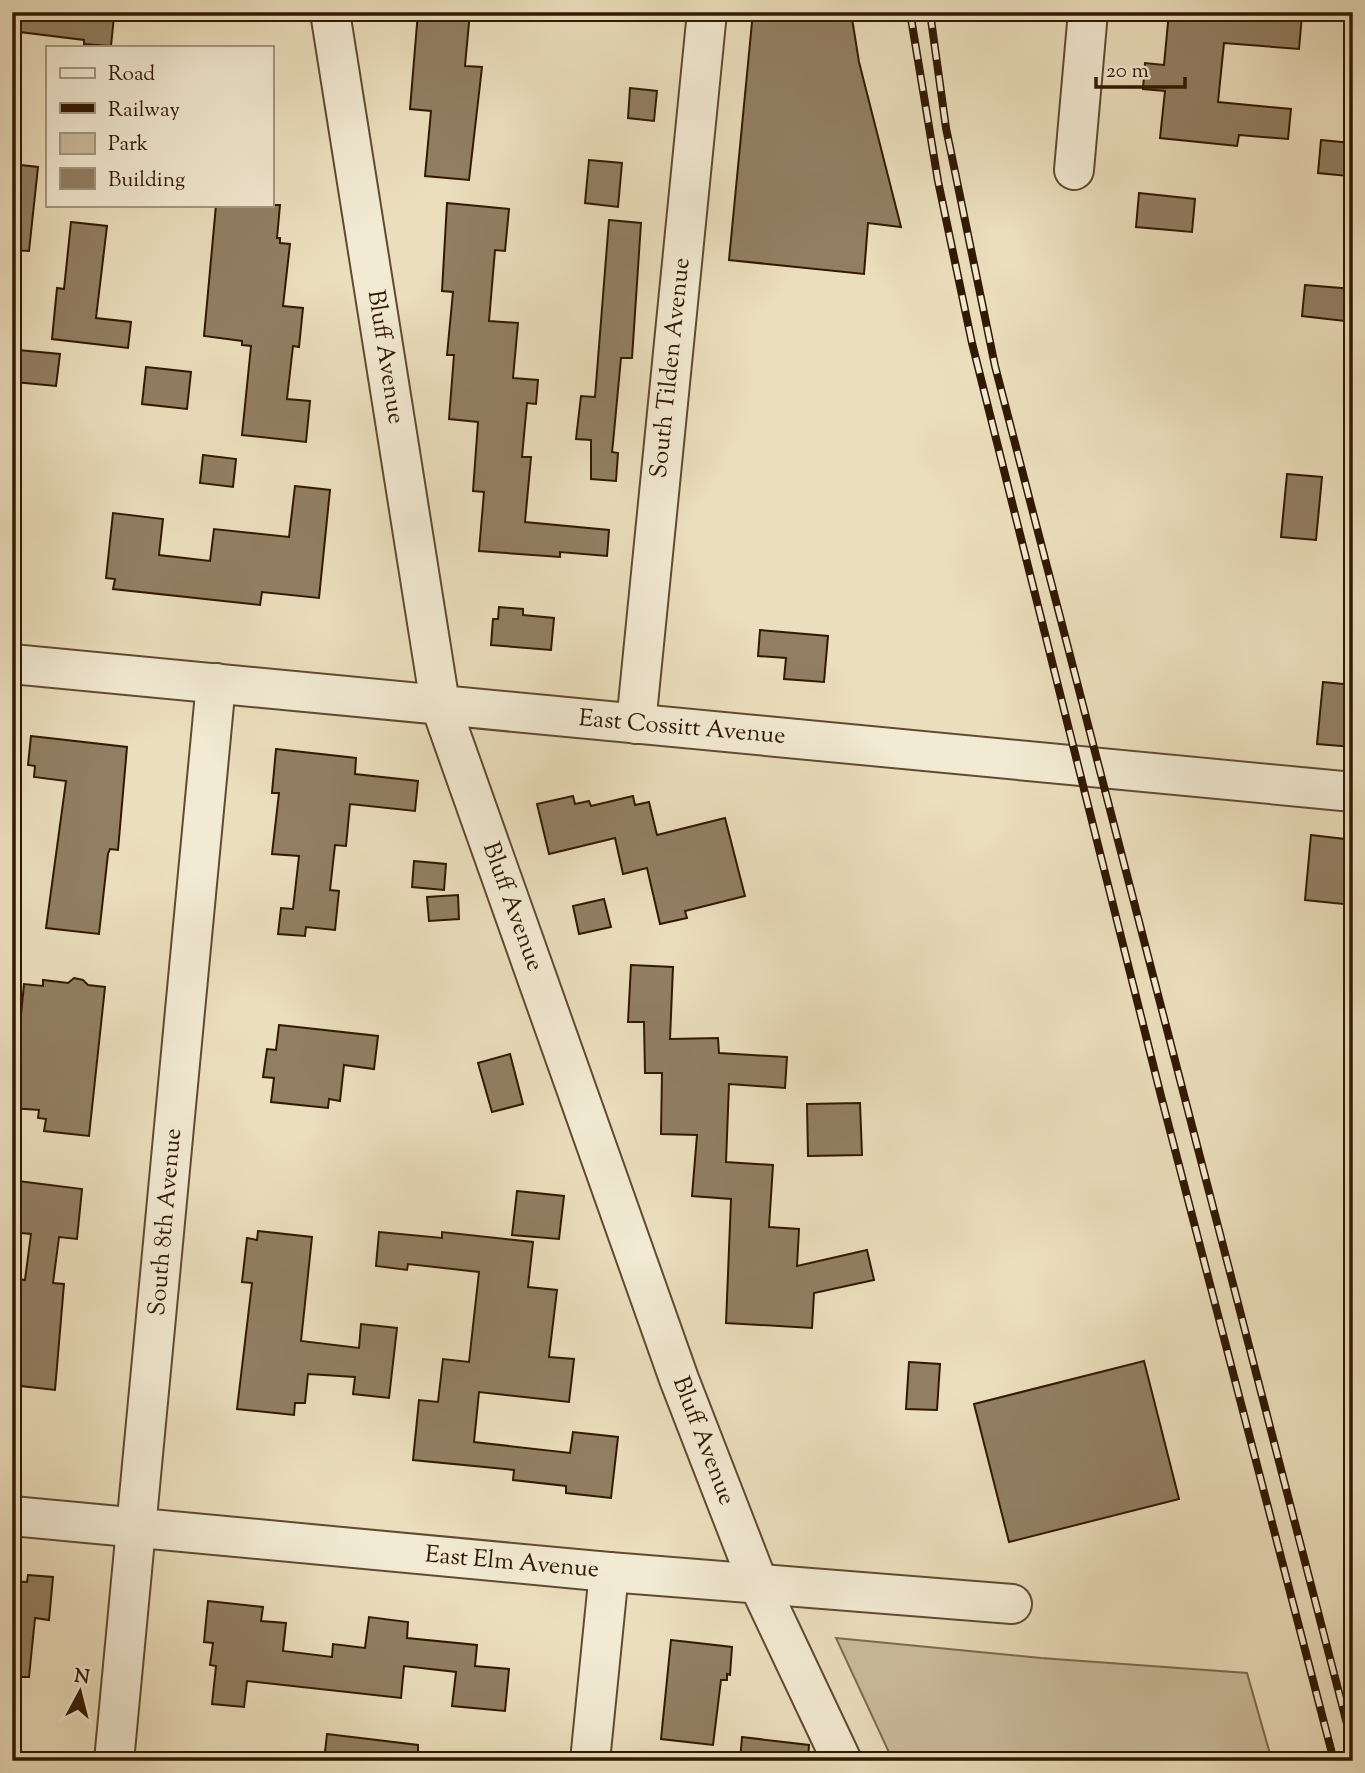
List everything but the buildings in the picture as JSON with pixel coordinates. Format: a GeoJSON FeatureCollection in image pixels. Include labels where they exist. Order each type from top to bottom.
{"type":"FeatureCollection","features":[{"type":"Feature","properties":{"kind":"street","name":"Bluff Avenue"},"geometry":{"type":"LineString","coordinates":[[330,12],[440,704],[675,1366],[758,1583],[842,1761]]}},
{"type":"Feature","properties":{"kind":"street","name":"South Tilden Avenue"},"geometry":{"type":"LineString","coordinates":[[636,723],[707,12]]}},
{"type":"Feature","properties":{"kind":"street"},"geometry":{"type":"LineString","coordinates":[[1074,170],[1088,12]]}},
{"type":"Feature","properties":{"kind":"street","name":"East Cossitt Avenue"},"geometry":{"type":"LineString","coordinates":[[12,664],[1353,792]]}},
{"type":"Feature","properties":{"kind":"street","name":"South 8th Avenue"},"geometry":{"type":"LineString","coordinates":[[114,1761],[216,683]]}},
{"type":"Feature","properties":{"kind":"street","name":"East Elm Avenue"},"geometry":{"type":"LineString","coordinates":[[12,1516],[609,1572],[1012,1604]]}},
{"type":"Feature","properties":{"kind":"street"},"geometry":{"type":"LineString","coordinates":[[590,1761],[609,1572]]}},
{"type":"Feature","properties":{"kind":"green space"},"geometry":{"type":"Polygon","coordinates":[[[836,1638],[1041,1658],[1247,1673],[1272,1761],[893,1761],[836,1638]]]}},
{"type":"Feature","properties":{"kind":"railway"},"geometry":{"type":"LineString","coordinates":[[910,12],[938,181],[972,343],[1161,1096],[1334,1761]]}},
{"type":"Feature","properties":{"kind":"railway"},"geometry":{"type":"LineString","coordinates":[[930,12],[946,128],[995,366],[1353,1747]]}}]}
